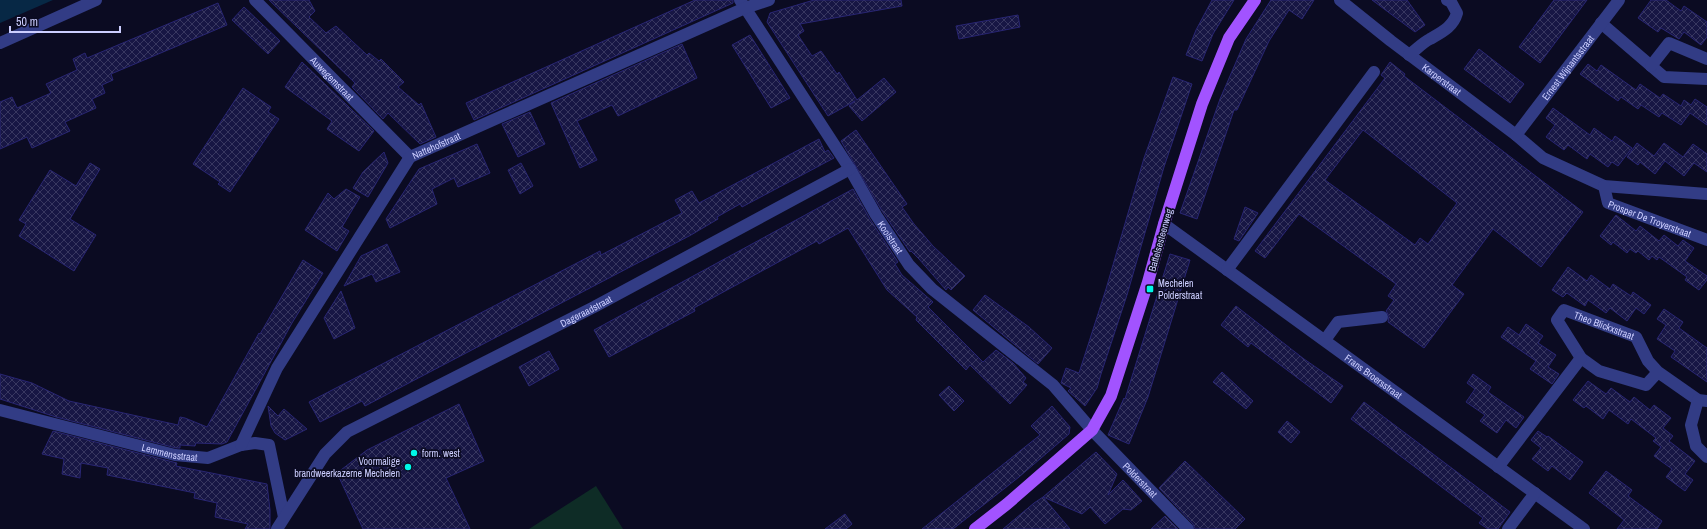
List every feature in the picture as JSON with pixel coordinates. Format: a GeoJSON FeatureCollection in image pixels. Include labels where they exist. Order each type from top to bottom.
{"type":"FeatureCollection","features":[{"type":"Feature","properties":{"kind":"main road","name":"Battelsesteenweg"},"geometry":{"type":"LineString","coordinates":[[975,529],[1007,504],[1092,430],[1111,396],[1148,282],[1164,224],[1202,104],[1229,38],[1255,0]]}},
{"type":"Feature","properties":{"kind":"street"},"geometry":{"type":"LineString","coordinates":[[0,43],[96,0]]}},
{"type":"Feature","properties":{"kind":"street","name":"Auwegemstraat"},"geometry":{"type":"LineString","coordinates":[[255,0],[410,157]]}},
{"type":"Feature","properties":{"kind":"street","name":"Nattehofstraat"},"geometry":{"type":"LineString","coordinates":[[241,445],[277,368],[410,157],[742,4],[769,0]]}},
{"type":"Feature","properties":{"kind":"street","name":"Karperstraat"},"geometry":{"type":"LineString","coordinates":[[1340,0],[1409,55],[1544,158]]}},
{"type":"Feature","properties":{"kind":"street"},"geometry":{"type":"LineString","coordinates":[[1409,55],[1429,39],[1440,34],[1452,25],[1456,13],[1451,2],[1447,0]]}},
{"type":"Feature","properties":{"kind":"street","name":"Ernest Wijnantsstraat"},"geometry":{"type":"LineString","coordinates":[[1516,136],[1619,0]]}},
{"type":"Feature","properties":{"kind":"street","name":"Koolstraat"},"geometry":{"type":"LineString","coordinates":[[742,4],[850,169],[876,215],[909,265],[932,289],[1053,385],[1092,430]]}},
{"type":"Feature","properties":{"kind":"street"},"geometry":{"type":"LineString","coordinates":[[1601,23],[1664,78],[1707,79]]}},
{"type":"Feature","properties":{"kind":"street"},"geometry":{"type":"LineString","coordinates":[[1651,66],[1669,43],[1707,59]]}},
{"type":"Feature","properties":{"kind":"street"},"geometry":{"type":"LineString","coordinates":[[1227,270],[1374,72]]}},
{"type":"Feature","properties":{"kind":"street","name":"Prosper De Troyerstraat"},"geometry":{"type":"LineString","coordinates":[[1544,158],[1604,186],[1707,194]]}},
{"type":"Feature","properties":{"kind":"street","name":"Dageraadstraat"},"geometry":{"type":"LineString","coordinates":[[277,529],[324,454],[347,432],[594,307],[850,169]]}},
{"type":"Feature","properties":{"kind":"street","name":"Prosper De Troyerstraat"},"geometry":{"type":"LineString","coordinates":[[1604,186],[1608,203],[1707,240]]}},
{"type":"Feature","properties":{"kind":"street","name":"Frans Broersstraat"},"geometry":{"type":"LineString","coordinates":[[1164,224],[1584,529]]}},
{"type":"Feature","properties":{"kind":"street","name":"Theo Blickxstraat"},"geometry":{"type":"LineString","coordinates":[[1658,372],[1646,385],[1599,371],[1581,358],[1557,320],[1564,310],[1636,337],[1648,361],[1658,372],[1703,400],[1691,425],[1696,446],[1707,457]]}},
{"type":"Feature","properties":{"kind":"street"},"geometry":{"type":"LineString","coordinates":[[1324,340],[1338,322],[1382,317]]}},
{"type":"Feature","properties":{"kind":"street"},"geometry":{"type":"LineString","coordinates":[[1498,467],[1581,358]]}},
{"type":"Feature","properties":{"kind":"street","name":"Lemmensstraat"},"geometry":{"type":"LineString","coordinates":[[0,410],[176,455],[208,458],[241,445],[255,443],[269,445],[284,517]]}},
{"type":"Feature","properties":{"kind":"street","name":"Polderstraat"},"geometry":{"type":"LineString","coordinates":[[1092,430],[1188,529]]}},
{"type":"Feature","properties":{"kind":"street"},"geometry":{"type":"LineString","coordinates":[[1508,529],[1535,493]]}},
{"type":"Feature","properties":{"kind":"green space"},"geometry":{"type":"Polygon","coordinates":[[[596,486],[623,529],[529,529],[596,486]]]}},
{"type":"Feature","properties":{"kind":"water"},"geometry":{"type":"Polygon","coordinates":[[[0,0],[53,0],[0,23],[0,0]]]}},
{"type":"Feature","properties":{"kind":"building"},"geometry":{"type":"Polygon","coordinates":[[[269,0],[309,0],[315,11],[309,17],[326,33],[336,26],[367,55],[369,53],[379,61],[381,59],[404,82],[398,87],[419,105],[421,103],[436,137],[420,144],[388,113],[383,119],[352,87],[355,83],[269,0]]]}},
{"type":"Feature","properties":{"kind":"building"},"geometry":{"type":"Polygon","coordinates":[[[695,0],[733,0],[733,3],[474,120],[466,103],[695,0]]]}},
{"type":"Feature","properties":{"kind":"building"},"geometry":{"type":"Polygon","coordinates":[[[814,0],[901,0],[902,6],[800,24],[804,31],[798,35],[812,56],[821,51],[837,74],[839,72],[857,100],[884,78],[896,92],[862,121],[849,106],[855,101],[828,116],[767,22],[770,13],[814,0]]]}},
{"type":"Feature","properties":{"kind":"building"},"geometry":{"type":"Polygon","coordinates":[[[1212,0],[1234,0],[1213,34],[1202,61],[1186,55],[1196,30],[1212,0]]]}},
{"type":"Feature","properties":{"kind":"building"},"geometry":{"type":"Polygon","coordinates":[[[1271,0],[1314,0],[1302,19],[1289,10],[1269,41],[1237,110],[1234,110],[1197,219],[1180,213],[1220,99],[1246,39],[1271,0]]]}},
{"type":"Feature","properties":{"kind":"building"},"geometry":{"type":"Polygon","coordinates":[[[1372,0],[1407,0],[1425,25],[1415,32],[1372,0]]]}},
{"type":"Feature","properties":{"kind":"building"},"geometry":{"type":"Polygon","coordinates":[[[1554,0],[1587,0],[1540,63],[1519,47],[1554,0]]]}},
{"type":"Feature","properties":{"kind":"building"},"geometry":{"type":"Polygon","coordinates":[[[1651,0],[1666,0],[1681,11],[1684,6],[1707,22],[1707,37],[1701,45],[1684,32],[1679,39],[1661,28],[1658,32],[1638,18],[1651,0]]]}},
{"type":"Feature","properties":{"kind":"building"},"geometry":{"type":"Polygon","coordinates":[[[218,3],[227,25],[111,74],[113,80],[102,85],[105,93],[92,99],[96,108],[65,122],[70,131],[32,148],[27,137],[0,149],[0,102],[12,97],[17,108],[51,93],[46,84],[77,70],[73,59],[85,53],[87,58],[218,3]]]}},
{"type":"Feature","properties":{"kind":"building"},"geometry":{"type":"Polygon","coordinates":[[[244,7],[280,41],[268,54],[232,20],[244,7]]]}},
{"type":"Feature","properties":{"kind":"building"},"geometry":{"type":"Polygon","coordinates":[[[1018,15],[1020,27],[959,39],[956,26],[1018,15]]]}},
{"type":"Feature","properties":{"kind":"building"},"geometry":{"type":"Polygon","coordinates":[[[750,35],[790,98],[771,108],[732,45],[750,35]]]}},
{"type":"Feature","properties":{"kind":"building"},"geometry":{"type":"Polygon","coordinates":[[[682,44],[697,78],[618,116],[612,105],[577,121],[597,160],[580,168],[551,103],[682,44]]]}},
{"type":"Feature","properties":{"kind":"building"},"geometry":{"type":"Polygon","coordinates":[[[1479,49],[1524,84],[1510,103],[1464,69],[1479,49]]]}},
{"type":"Feature","properties":{"kind":"building"},"geometry":{"type":"Polygon","coordinates":[[[302,62],[374,131],[359,151],[327,129],[332,121],[285,87],[302,62]]]}},
{"type":"Feature","properties":{"kind":"building"},"geometry":{"type":"Polygon","coordinates":[[[1390,62],[1405,74],[1404,76],[1583,212],[1541,267],[1493,229],[1452,285],[1464,294],[1424,348],[1388,322],[1389,316],[1386,311],[1394,300],[1388,296],[1396,284],[1299,214],[1265,258],[1255,251],[1385,78],[1381,75],[1390,62]],[[1363,130],[1325,180],[1415,245],[1420,238],[1428,244],[1457,203],[1363,130]]]}},
{"type":"Feature","properties":{"kind":"building"},"geometry":{"type":"Polygon","coordinates":[[[1588,64],[1597,71],[1601,65],[1636,90],[1640,84],[1660,98],[1663,94],[1681,106],[1684,100],[1691,105],[1695,99],[1707,107],[1707,125],[1690,113],[1681,125],[1662,113],[1659,117],[1641,105],[1638,109],[1621,97],[1618,101],[1580,74],[1588,64]]]}},
{"type":"Feature","properties":{"kind":"building"},"geometry":{"type":"Polygon","coordinates":[[[1173,77],[1192,84],[1164,167],[1127,295],[1097,388],[1085,406],[1068,391],[1071,388],[1061,383],[1066,368],[1079,373],[1106,289],[1144,158],[1173,77]]]}},
{"type":"Feature","properties":{"kind":"building"},"geometry":{"type":"Polygon","coordinates":[[[243,88],[271,107],[268,112],[279,119],[230,192],[218,184],[220,182],[193,164],[243,88]]]}},
{"type":"Feature","properties":{"kind":"building"},"geometry":{"type":"Polygon","coordinates":[[[1553,108],[1590,135],[1594,128],[1612,141],[1615,136],[1632,148],[1618,166],[1612,162],[1608,167],[1590,154],[1587,159],[1568,145],[1564,150],[1546,137],[1555,125],[1546,118],[1553,108]]]}},
{"type":"Feature","properties":{"kind":"building"},"geometry":{"type":"Polygon","coordinates":[[[530,112],[545,144],[518,157],[502,124],[530,112]]]}},
{"type":"Feature","properties":{"kind":"building"},"geometry":{"type":"Polygon","coordinates":[[[856,130],[907,204],[902,207],[914,224],[933,246],[965,276],[951,290],[948,287],[946,290],[919,259],[911,251],[910,252],[882,211],[841,141],[856,130]]]}},
{"type":"Feature","properties":{"kind":"building"},"geometry":{"type":"Polygon","coordinates":[[[819,139],[825,152],[828,150],[834,158],[742,207],[740,204],[717,217],[718,219],[691,235],[365,406],[362,401],[320,422],[309,402],[600,251],[601,255],[682,213],[675,200],[692,191],[699,203],[819,139]]]}},
{"type":"Feature","properties":{"kind":"building"},"geometry":{"type":"Polygon","coordinates":[[[1637,143],[1654,156],[1664,143],[1683,157],[1693,144],[1707,154],[1707,172],[1694,163],[1684,176],[1665,161],[1655,174],[1640,162],[1638,165],[1627,157],[1637,143]]]}},
{"type":"Feature","properties":{"kind":"building"},"geometry":{"type":"Polygon","coordinates":[[[477,144],[490,173],[458,187],[454,178],[432,189],[437,204],[390,228],[386,219],[419,169],[477,144]]]}},
{"type":"Feature","properties":{"kind":"building"},"geometry":{"type":"Polygon","coordinates":[[[384,152],[388,163],[368,197],[353,188],[363,172],[384,152]]]}},
{"type":"Feature","properties":{"kind":"building"},"geometry":{"type":"Polygon","coordinates":[[[90,163],[100,169],[70,219],[96,235],[74,271],[19,236],[26,224],[19,220],[50,170],[76,186],[90,163]]]}},
{"type":"Feature","properties":{"kind":"building"},"geometry":{"type":"Polygon","coordinates":[[[521,163],[533,186],[520,194],[508,170],[521,163]]]}},
{"type":"Feature","properties":{"kind":"building"},"geometry":{"type":"Polygon","coordinates":[[[346,189],[360,197],[342,227],[349,231],[337,251],[305,230],[328,193],[334,199],[346,189]]]}},
{"type":"Feature","properties":{"kind":"building"},"geometry":{"type":"Polygon","coordinates":[[[853,189],[870,219],[898,262],[895,264],[902,275],[933,302],[928,307],[983,362],[996,350],[1013,363],[1026,378],[1023,382],[1027,385],[1010,404],[970,365],[966,370],[916,320],[917,317],[887,290],[848,228],[819,244],[817,241],[694,308],[695,311],[609,357],[594,330],[853,189]]]}},
{"type":"Feature","properties":{"kind":"building"},"geometry":{"type":"Polygon","coordinates":[[[1245,207],[1258,213],[1239,241],[1234,239],[1245,207]]]}},
{"type":"Feature","properties":{"kind":"building"},"geometry":{"type":"Polygon","coordinates":[[[1616,215],[1636,231],[1640,226],[1659,241],[1664,235],[1678,246],[1683,240],[1694,248],[1685,261],[1707,276],[1707,280],[1699,290],[1685,280],[1687,277],[1659,257],[1657,260],[1652,256],[1649,260],[1638,251],[1636,253],[1630,249],[1627,253],[1613,242],[1611,245],[1600,236],[1616,215]]]}},
{"type":"Feature","properties":{"kind":"building"},"geometry":{"type":"Polygon","coordinates":[[[387,244],[400,272],[376,282],[372,274],[344,286],[361,256],[387,244]]]}},
{"type":"Feature","properties":{"kind":"building"},"geometry":{"type":"Polygon","coordinates":[[[1170,254],[1190,260],[1148,397],[1129,444],[1108,435],[1124,398],[1125,399],[1170,254]]]}},
{"type":"Feature","properties":{"kind":"building"},"geometry":{"type":"Polygon","coordinates":[[[303,260],[323,273],[292,323],[227,442],[222,444],[196,443],[195,446],[180,445],[180,448],[176,448],[56,417],[0,399],[0,374],[32,383],[69,401],[178,425],[180,417],[207,427],[259,333],[260,334],[303,260]]]}},
{"type":"Feature","properties":{"kind":"building"},"geometry":{"type":"Polygon","coordinates":[[[1568,267],[1587,281],[1591,275],[1610,289],[1613,284],[1631,296],[1633,292],[1651,305],[1644,314],[1636,308],[1627,321],[1610,308],[1606,313],[1588,300],[1585,306],[1567,293],[1563,297],[1552,290],[1568,267]]]}},
{"type":"Feature","properties":{"kind":"building"},"geometry":{"type":"Polygon","coordinates":[[[341,291],[355,328],[334,339],[324,318],[341,291]]]}},
{"type":"Feature","properties":{"kind":"building"},"geometry":{"type":"Polygon","coordinates":[[[985,295],[1029,327],[1052,348],[1038,364],[973,310],[985,295]]]}},
{"type":"Feature","properties":{"kind":"building"},"geometry":{"type":"Polygon","coordinates":[[[1236,306],[1304,359],[1343,386],[1331,403],[1251,343],[1248,347],[1221,325],[1236,306]]]}},
{"type":"Feature","properties":{"kind":"building"},"geometry":{"type":"Polygon","coordinates":[[[1664,309],[1683,322],[1679,328],[1707,348],[1707,382],[1671,357],[1675,351],[1657,339],[1666,325],[1657,319],[1664,309]]]}},
{"type":"Feature","properties":{"kind":"building"},"geometry":{"type":"Polygon","coordinates":[[[1526,324],[1543,336],[1538,343],[1556,355],[1548,367],[1559,374],[1552,384],[1530,369],[1536,361],[1501,337],[1508,327],[1519,335],[1526,324]]]}},
{"type":"Feature","properties":{"kind":"building"},"geometry":{"type":"Polygon","coordinates":[[[549,351],[559,369],[529,386],[519,367],[549,351]]]}},
{"type":"Feature","properties":{"kind":"building"},"geometry":{"type":"Polygon","coordinates":[[[1222,372],[1253,401],[1246,409],[1213,382],[1222,372]]]}},
{"type":"Feature","properties":{"kind":"building"},"geometry":{"type":"Polygon","coordinates":[[[1473,374],[1491,387],[1488,392],[1524,417],[1516,428],[1506,420],[1497,433],[1480,421],[1485,415],[1466,402],[1475,389],[1467,383],[1473,374]]]}},
{"type":"Feature","properties":{"kind":"building"},"geometry":{"type":"Polygon","coordinates":[[[1588,381],[1606,394],[1611,388],[1630,402],[1634,397],[1650,410],[1654,405],[1671,418],[1663,428],[1673,436],[1669,441],[1695,461],[1685,474],[1693,480],[1685,491],[1666,477],[1672,469],[1654,456],[1661,447],[1653,441],[1656,438],[1631,419],[1628,424],[1609,410],[1603,419],[1586,406],[1584,408],[1573,400],[1588,381]]]}},
{"type":"Feature","properties":{"kind":"building"},"geometry":{"type":"Polygon","coordinates":[[[949,386],[964,401],[954,411],[939,395],[949,386]]]}},
{"type":"Feature","properties":{"kind":"building"},"geometry":{"type":"Polygon","coordinates":[[[1364,402],[1510,512],[1498,529],[1488,529],[1479,523],[1483,518],[1351,419],[1364,402]]]}},
{"type":"Feature","properties":{"kind":"building","name":"Voormalige brandweerkazerne Mechelen"},"geometry":{"type":"Polygon","coordinates":[[[459,404],[484,461],[446,478],[470,529],[363,529],[337,473],[367,450],[459,404]]]}},
{"type":"Feature","properties":{"kind":"building"},"geometry":{"type":"Polygon","coordinates":[[[268,406],[278,416],[284,409],[307,429],[285,440],[275,433],[271,426],[268,406]]]}},
{"type":"Feature","properties":{"kind":"building"},"geometry":{"type":"Polygon","coordinates":[[[1052,406],[1070,427],[1069,434],[1019,477],[953,529],[922,529],[1040,435],[1031,426],[1052,406]]]}},
{"type":"Feature","properties":{"kind":"building"},"geometry":{"type":"Polygon","coordinates":[[[1287,421],[1300,432],[1291,443],[1278,432],[1287,421]]]}},
{"type":"Feature","properties":{"kind":"building"},"geometry":{"type":"Polygon","coordinates":[[[53,431],[177,463],[176,466],[267,484],[270,510],[270,529],[245,529],[248,524],[215,517],[217,503],[194,498],[195,493],[107,475],[108,468],[81,463],[80,478],[62,474],[64,459],[42,454],[53,431]]]}},
{"type":"Feature","properties":{"kind":"building"},"geometry":{"type":"Polygon","coordinates":[[[1538,431],[1547,437],[1548,436],[1583,462],[1570,480],[1552,466],[1548,471],[1532,459],[1541,448],[1531,440],[1538,431]]]}},
{"type":"Feature","properties":{"kind":"building"},"geometry":{"type":"Polygon","coordinates":[[[1096,452],[1117,474],[1108,495],[1123,480],[1142,501],[1131,510],[1123,509],[1105,524],[1090,507],[1082,514],[1043,497],[1096,452]]]}},
{"type":"Feature","properties":{"kind":"building"},"geometry":{"type":"Polygon","coordinates":[[[1185,461],[1245,519],[1235,529],[1195,529],[1193,524],[1159,488],[1185,461]]]}},
{"type":"Feature","properties":{"kind":"building"},"geometry":{"type":"Polygon","coordinates":[[[1606,471],[1632,490],[1628,496],[1662,521],[1657,529],[1617,529],[1624,520],[1589,493],[1606,471]]]}},
{"type":"Feature","properties":{"kind":"building"},"geometry":{"type":"Polygon","coordinates":[[[1043,497],[1070,529],[1003,529],[1034,503],[1043,497]]]}},
{"type":"Feature","properties":{"kind":"building"},"geometry":{"type":"Polygon","coordinates":[[[845,514],[852,524],[846,529],[825,529],[845,514]]]}},
{"type":"Feature","properties":{"kind":"building"},"geometry":{"type":"Polygon","coordinates":[[[1165,516],[1178,529],[1151,529],[1165,516]]]}},
{"type":"Feature","properties":{"kind":"place","name":"Mechelen Polderstraat"},"geometry":{"type":"Point","coordinates":[1150,289]}},
{"type":"Feature","properties":{"kind":"place","name":"form. west"},"geometry":{"type":"Point","coordinates":[414,453]}},
{"type":"Feature","properties":{"kind":"place","name":"Voormalige brandweerkazerne Mechelen"},"geometry":{"type":"Point","coordinates":[408,467]}}]}
